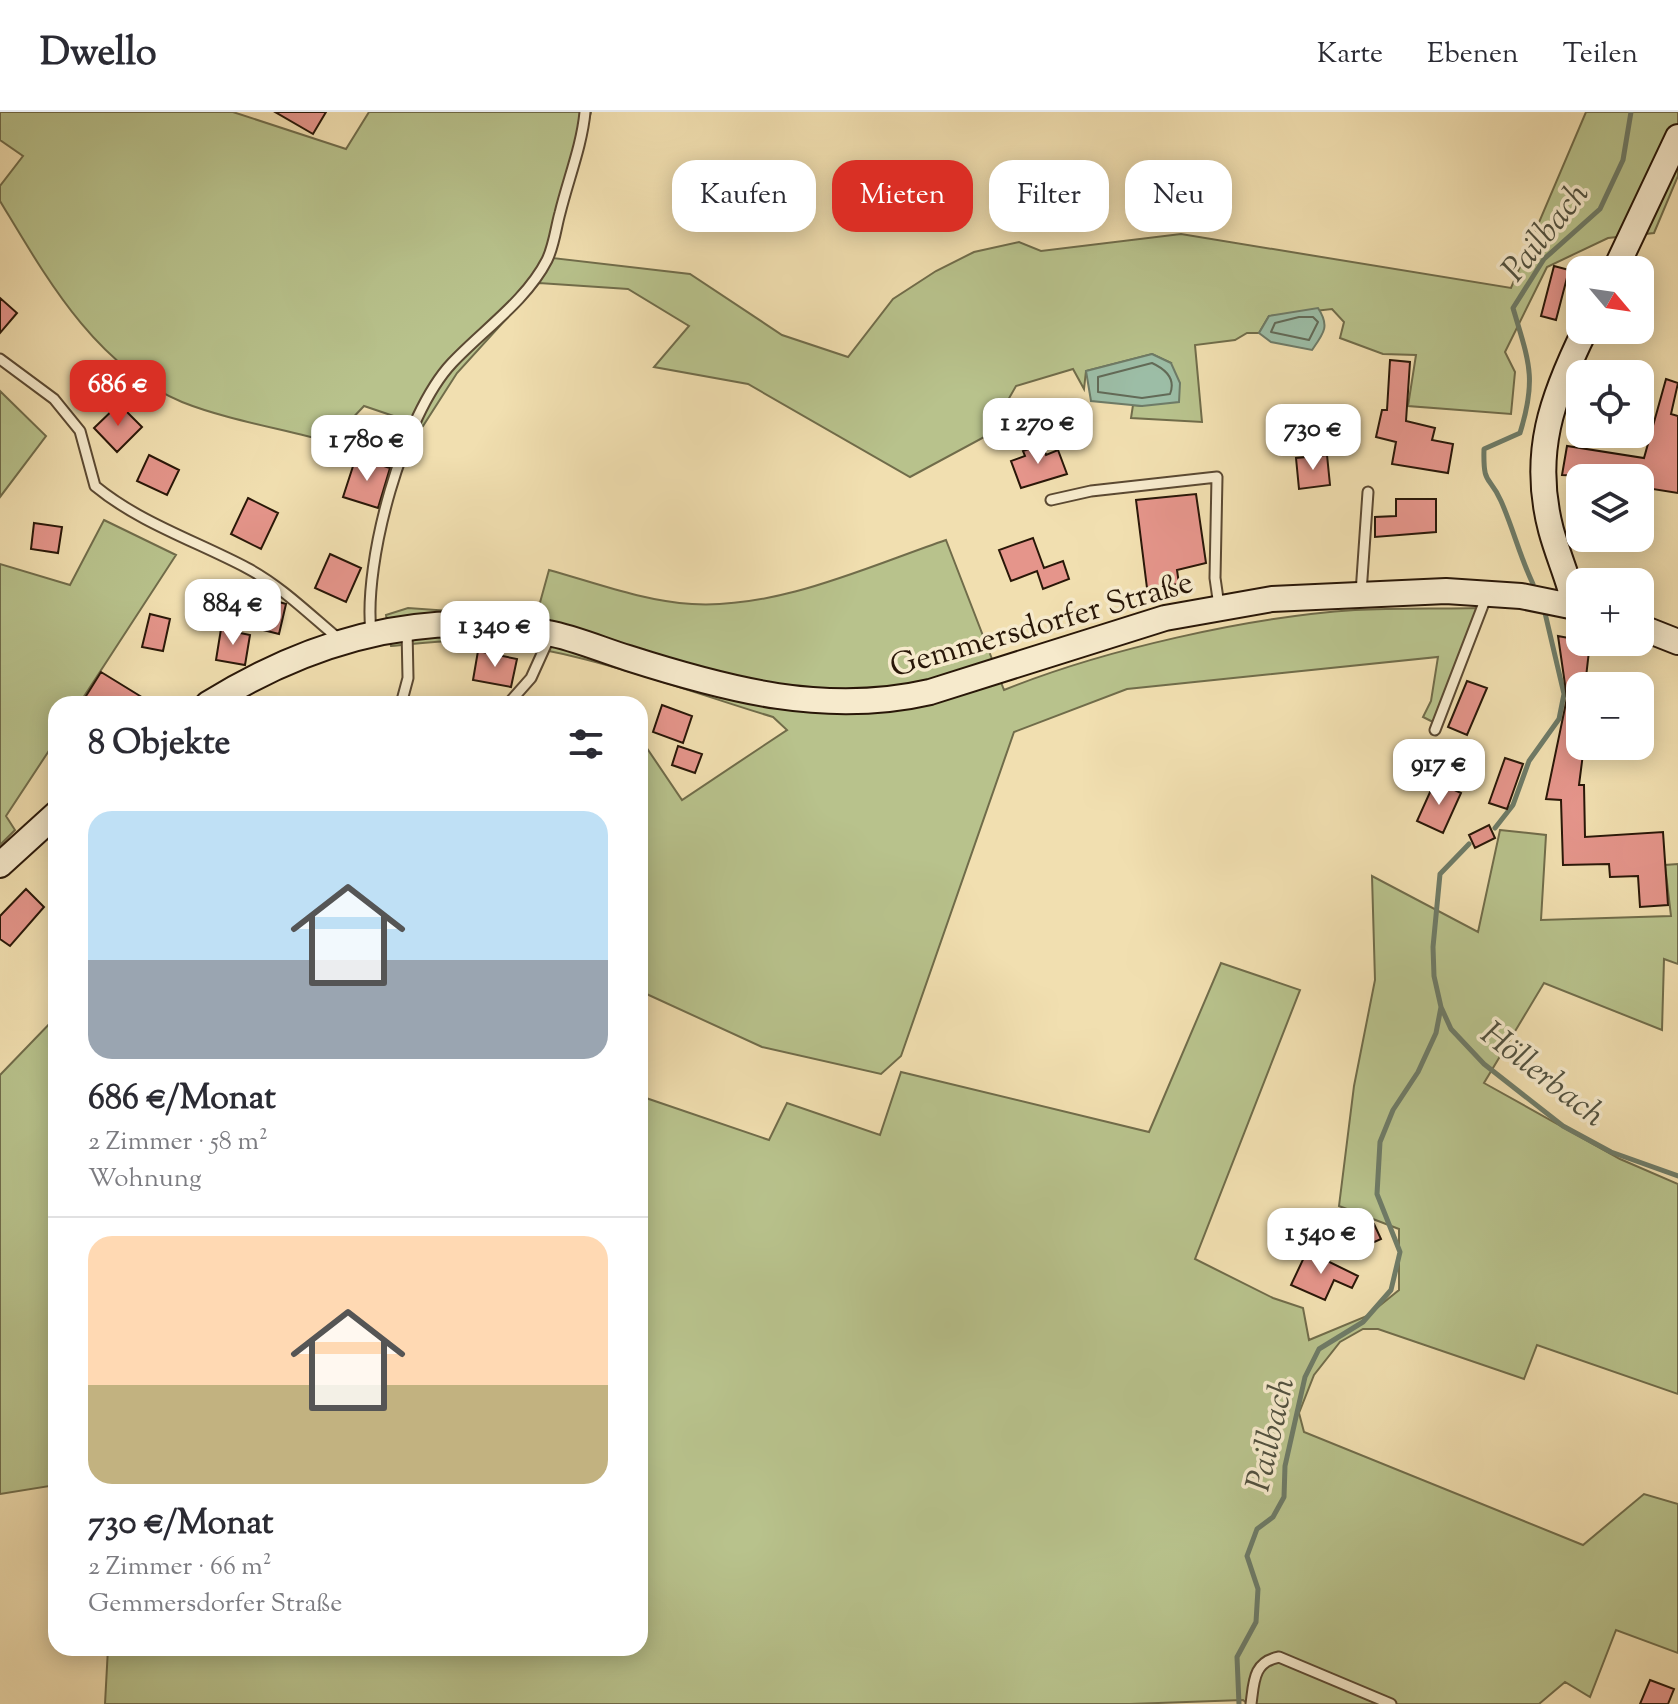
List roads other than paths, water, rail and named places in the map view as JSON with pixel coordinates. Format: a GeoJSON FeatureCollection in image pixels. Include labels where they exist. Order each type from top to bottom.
{"type":"FeatureCollection","features":[{"type":"Feature","properties":{"kind":"main road"},"geometry":{"type":"LineString","coordinates":[[1622,256],[1678,137]]}},
{"type":"Feature","properties":{"kind":"main road"},"geometry":{"type":"LineString","coordinates":[[1566,568],[1543,493],[1545,431],[1563,375],[1578,344]]}},
{"type":"Feature","properties":{"kind":"main road","name":"Gemmersdorfer Straße"},"geometry":{"type":"LineString","coordinates":[[223,696],[298,656],[341,641],[371,632],[456,621],[552,633],[719,685],[805,702],[865,704],[930,692],[1165,618],[1219,606],[1361,593],[1488,592],[1566,605]]}},
{"type":"Feature","properties":{"kind":"main road"},"geometry":{"type":"LineString","coordinates":[[1654,633],[1678,642]]}},
{"type":"Feature","properties":{"kind":"main road"},"geometry":{"type":"LineString","coordinates":[[0,865],[48,821]]}},
{"type":"Feature","properties":{"kind":"lane"},"geometry":{"type":"LineString","coordinates":[[371,632],[367,600],[374,558],[400,461],[421,407],[450,365],[521,295],[548,259],[585,112]]}},
{"type":"Feature","properties":{"kind":"lane"},"geometry":{"type":"LineString","coordinates":[[0,359],[54,399],[80,431],[95,486],[140,518],[248,568],[274,585],[341,641]]}},
{"type":"Feature","properties":{"kind":"lane"},"geometry":{"type":"LineString","coordinates":[[1051,500],[1091,491],[1217,477],[1215,578],[1219,606]]}},
{"type":"Feature","properties":{"kind":"lane"},"geometry":{"type":"LineString","coordinates":[[1361,593],[1368,492]]}},
{"type":"Feature","properties":{"kind":"lane"},"geometry":{"type":"LineString","coordinates":[[1435,730],[1488,592]]}},
{"type":"Feature","properties":{"kind":"lane"},"geometry":{"type":"LineString","coordinates":[[403,696],[408,678],[406,626]]}},
{"type":"Feature","properties":{"kind":"lane"},"geometry":{"type":"LineString","coordinates":[[515,696],[531,678],[552,633]]}},
{"type":"Feature","properties":{"kind":"lane"},"geometry":{"type":"LineString","coordinates":[[1251,1704],[1258,1667],[1267,1660],[1279,1657],[1391,1704]]}},
{"type":"Feature","properties":{"kind":"water"},"geometry":{"type":"Polygon","coordinates":[[[1318,308],[1325,325],[1312,350],[1271,342],[1259,333],[1269,316],[1318,308]]]}},
{"type":"Feature","properties":{"kind":"water"},"geometry":{"type":"Polygon","coordinates":[[[1152,354],[1171,363],[1180,383],[1179,402],[1142,406],[1091,401],[1086,371],[1152,354]]]}},
{"type":"Feature","properties":{"kind":"waterway","name":"Pailbach"},"geometry":{"type":"LineString","coordinates":[[1533,584],[1501,501],[1485,469],[1484,449],[1520,433],[1528,398],[1527,357],[1513,308],[1544,259],[1600,209],[1623,160],[1631,112]]}},
{"type":"Feature","properties":{"kind":"waterway","name":"Pailbach"},"geometry":{"type":"LineString","coordinates":[[1495,828],[1513,805],[1529,761],[1559,719],[1564,694],[1545,613]]}},
{"type":"Feature","properties":{"kind":"waterway","name":"Pailbach"},"geometry":{"type":"LineString","coordinates":[[1239,1704],[1237,1657],[1256,1622],[1258,1589],[1247,1556],[1257,1529],[1273,1517],[1284,1497],[1285,1466],[1305,1377],[1319,1349],[1363,1322],[1391,1290],[1400,1252],[1377,1194],[1380,1142],[1393,1110],[1418,1072],[1436,1033],[1441,1007],[1434,976],[1433,947],[1440,874],[1469,844]]}},
{"type":"Feature","properties":{"kind":"waterway","name":"Höllerbach"},"geometry":{"type":"LineString","coordinates":[[1441,1007],[1451,1029],[1484,1064],[1563,1126],[1611,1152],[1678,1176]]}}]}
